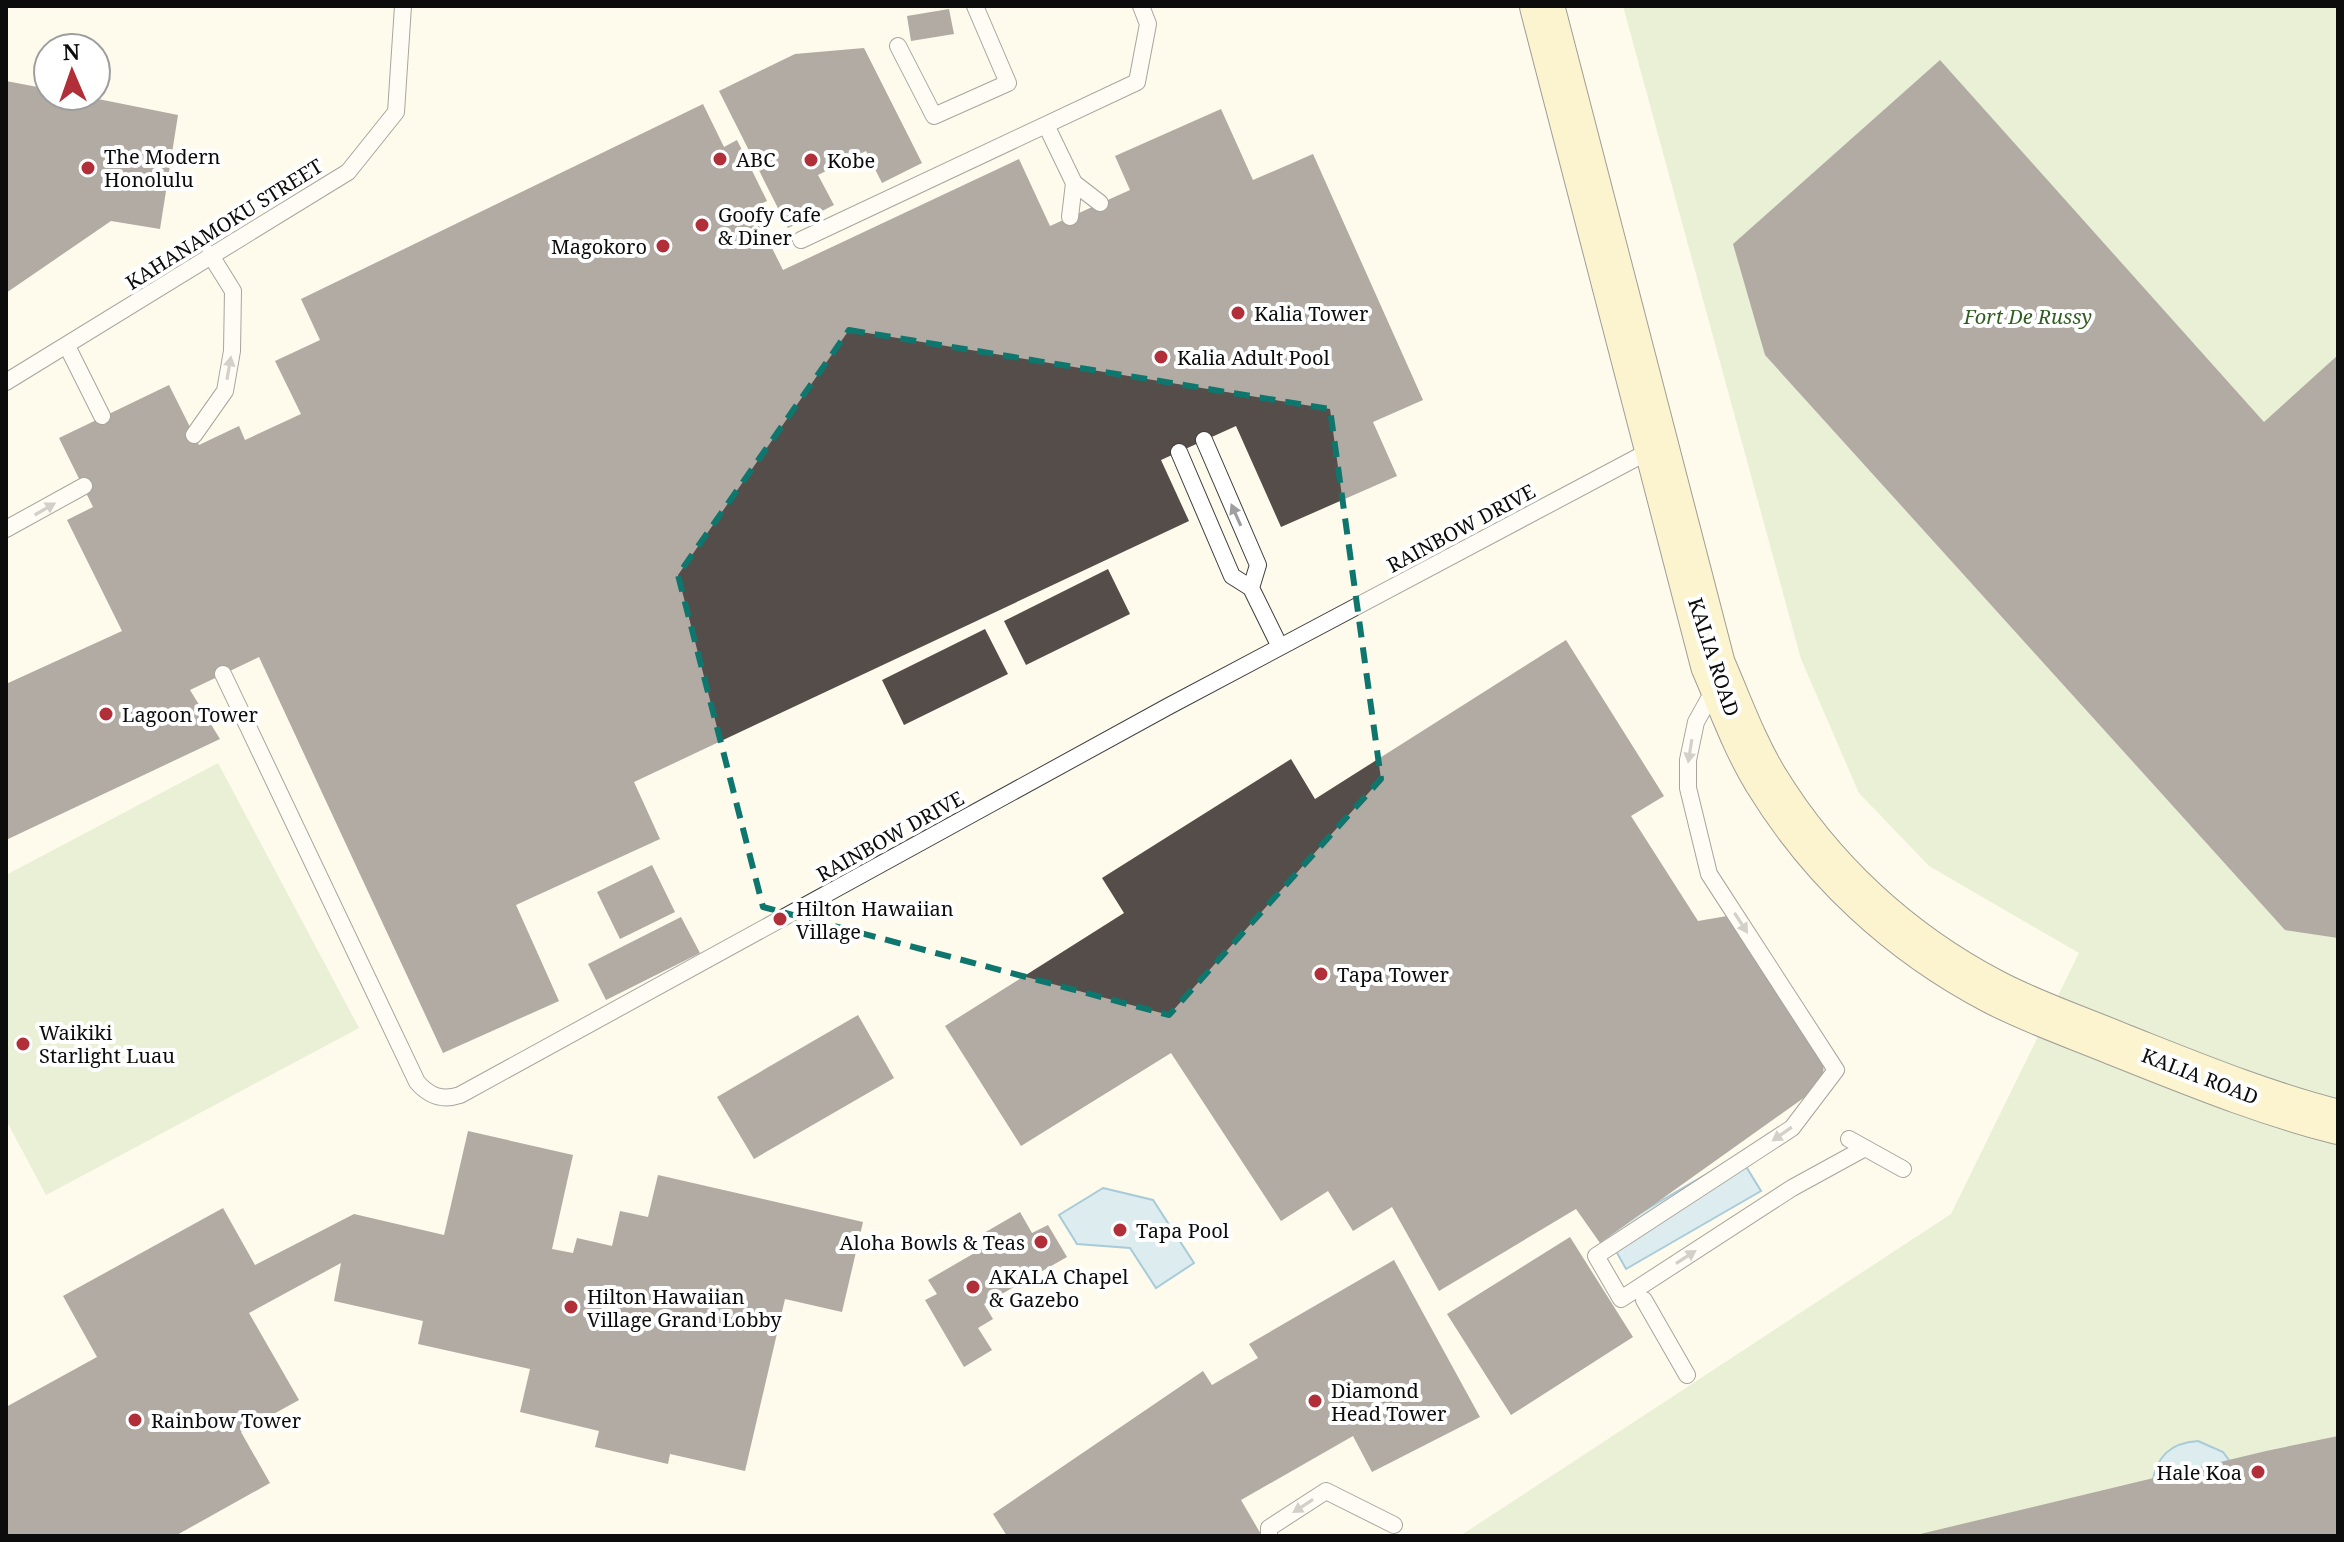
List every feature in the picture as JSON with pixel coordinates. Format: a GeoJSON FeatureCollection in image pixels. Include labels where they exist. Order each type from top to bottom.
{"type":"FeatureCollection","features":[{"type":"Feature","properties":{"kind":"street","name":"KALIA ROAD"},"geometry":{"type":"LineString","coordinates":[[1542,6],[1719,680],[1736,724],[1766,780],[1802,832],[1843,881],[1890,924],[1940,961],[1995,993],[2235,1091],[2338,1122]]}},
{"type":"Feature","properties":{"kind":"lane","name":"KAHANAMOKU STREET"},"geometry":{"type":"LineString","coordinates":[[6,382],[348,172],[396,112],[403,6]]}},
{"type":"Feature","properties":{"kind":"lane"},"geometry":{"type":"LineString","coordinates":[[898,46],[934,116],[1008,83],[975,6]]}},
{"type":"Feature","properties":{"kind":"lane"},"geometry":{"type":"LineString","coordinates":[[801,240],[1137,82],[1148,24],[1141,6]]}},
{"type":"Feature","properties":{"kind":"lane"},"geometry":{"type":"LineString","coordinates":[[1046,125],[1074,183],[1100,203]]}},
{"type":"Feature","properties":{"kind":"lane"},"geometry":{"type":"LineString","coordinates":[[1070,217],[1074,183]]}},
{"type":"Feature","properties":{"kind":"lane"},"geometry":{"type":"LineString","coordinates":[[194,435],[225,391],[232,351],[233,291],[210,254]]}},
{"type":"Feature","properties":{"kind":"lane"},"geometry":{"type":"LineString","coordinates":[[67,346],[102,416]]}},
{"type":"Feature","properties":{"kind":"lane"},"geometry":{"type":"LineString","coordinates":[[1204,440],[1258,565],[1251,588]]}},
{"type":"Feature","properties":{"kind":"lane","name":"RAINBOW DRIVE"},"geometry":{"type":"LineString","coordinates":[[223,674],[417,1082],[429,1093],[448,1098],[460,1095],[1280,647],[1656,447]]}},
{"type":"Feature","properties":{"kind":"lane"},"geometry":{"type":"LineString","coordinates":[[1179,452],[1232,576],[1251,588],[1280,647]]}},
{"type":"Feature","properties":{"kind":"lane"},"geometry":{"type":"LineString","coordinates":[[6,529],[84,486]]}},
{"type":"Feature","properties":{"kind":"lane"},"geometry":{"type":"LineString","coordinates":[[1719,680],[1696,722],[1688,760],[1688,788],[1709,874],[1836,1070],[1792,1128],[1596,1256],[1621,1299],[1792,1188],[1865,1148]]}},
{"type":"Feature","properties":{"kind":"lane"},"geometry":{"type":"LineString","coordinates":[[1849,1139],[1903,1169]]}},
{"type":"Feature","properties":{"kind":"lane"},"geometry":{"type":"LineString","coordinates":[[1644,1300],[1687,1375]]}},
{"type":"Feature","properties":{"kind":"lane"},"geometry":{"type":"LineString","coordinates":[[1269,1536],[1269,1528],[1326,1491],[1394,1525]]}},
{"type":"Feature","properties":{"kind":"highlighted area"},"geometry":{"type":"Polygon","coordinates":[[[849,330],[1330,409],[1381,779],[1169,1015],[763,907],[678,575],[849,330]]]}},
{"type":"Feature","properties":{"kind":"green space","name":"Fort De Russy"},"geometry":{"type":"Polygon","coordinates":[[[1623,6],[2338,6],[2338,1536],[1460,1536],[1951,1214],[2079,953],[1929,866],[1859,793],[1801,659],[1623,6]]]}},
{"type":"Feature","properties":{"kind":"green space"},"geometry":{"type":"Polygon","coordinates":[[[218,763],[359,1028],[46,1195],[6,1120],[6,875],[218,763]]]}},
{"type":"Feature","properties":{"kind":"water"},"geometry":{"type":"Polygon","coordinates":[[[1739,1155],[1761,1191],[1626,1269],[1606,1233],[1739,1155]]]}},
{"type":"Feature","properties":{"kind":"water","name":"Tapa Pool"},"geometry":{"type":"Polygon","coordinates":[[[1103,1188],[1153,1200],[1194,1263],[1156,1288],[1130,1248],[1077,1244],[1059,1215],[1103,1188]]]}},
{"type":"Feature","properties":{"kind":"water"},"geometry":{"type":"Polygon","coordinates":[[[2198,1441],[2223,1452],[2231,1463],[2152,1483],[2157,1465],[2166,1453],[2188,1442],[2198,1441]]]}},
{"type":"Feature","properties":{"kind":"building"},"geometry":{"type":"Polygon","coordinates":[[[949,9],[954,34],[911,41],[907,16],[949,9]]]}},
{"type":"Feature","properties":{"kind":"building"},"geometry":{"type":"Polygon","coordinates":[[[864,48],[922,163],[882,183],[866,151],[818,175],[834,205],[788,228],[719,91],[795,54],[864,48]]]}},
{"type":"Feature","properties":{"kind":"building"},"geometry":{"type":"Polygon","coordinates":[[[1940,60],[2264,422],[2338,355],[2338,938],[2285,930],[1765,355],[1733,244],[1940,60]]]}},
{"type":"Feature","properties":{"kind":"building","name":"The Modern Honolulu"},"geometry":{"type":"Polygon","coordinates":[[[6,81],[32,86],[32,112],[112,112],[112,102],[178,115],[160,229],[111,221],[6,293],[6,81]]]}},
{"type":"Feature","properties":{"kind":"building"},"geometry":{"type":"Polygon","coordinates":[[[703,104],[724,147],[737,140],[767,201],[752,208],[783,270],[1019,159],[1050,226],[1130,190],[1115,156],[1221,109],[1253,180],[1313,154],[1423,400],[1373,422],[1397,476],[1281,527],[1236,426],[1161,460],[1189,521],[634,782],[660,839],[516,905],[559,1001],[443,1053],[259,657],[190,690],[220,739],[6,840],[6,684],[122,631],[67,520],[93,507],[59,438],[169,385],[199,445],[239,426],[245,440],[301,414],[275,361],[320,340],[301,299],[703,104]]]}},
{"type":"Feature","properties":{"kind":"building"},"geometry":{"type":"Polygon","coordinates":[[[1108,569],[1130,614],[1026,665],[1004,621],[1108,569]]]}},
{"type":"Feature","properties":{"kind":"building"},"geometry":{"type":"Polygon","coordinates":[[[985,629],[1008,674],[904,725],[882,680],[985,629]]]}},
{"type":"Feature","properties":{"kind":"building","name":"Tapa Tower"},"geometry":{"type":"Polygon","coordinates":[[[1566,640],[1664,796],[1631,816],[1698,921],[1727,916],[1824,1059],[1823,1078],[1805,1097],[1600,1243],[1576,1209],[1439,1291],[1392,1207],[1353,1231],[1328,1191],[1281,1221],[1171,1053],[1021,1146],[945,1026],[1124,913],[1102,878],[1291,759],[1315,799],[1566,640]]]}},
{"type":"Feature","properties":{"kind":"building"},"geometry":{"type":"Polygon","coordinates":[[[652,865],[675,912],[620,939],[597,892],[652,865]]]}},
{"type":"Feature","properties":{"kind":"building"},"geometry":{"type":"Polygon","coordinates":[[[681,917],[700,953],[606,1000],[588,964],[681,917]]]}},
{"type":"Feature","properties":{"kind":"building"},"geometry":{"type":"Polygon","coordinates":[[[858,1015],[894,1078],[754,1159],[717,1097],[858,1015]]]}},
{"type":"Feature","properties":{"kind":"building"},"geometry":{"type":"Polygon","coordinates":[[[468,1131],[573,1155],[552,1249],[573,1253],[577,1238],[612,1246],[620,1211],[648,1217],[658,1175],[863,1222],[842,1312],[785,1299],[745,1471],[670,1454],[668,1464],[595,1447],[599,1431],[520,1412],[530,1369],[418,1344],[423,1321],[334,1301],[341,1263],[249,1313],[299,1400],[241,1432],[270,1483],[175,1536],[6,1536],[6,1407],[97,1357],[63,1296],[223,1208],[255,1265],[354,1214],[444,1235],[468,1131]]]}},
{"type":"Feature","properties":{"kind":"building","name":"AKALA Chapel & Gazebo"},"geometry":{"type":"Polygon","coordinates":[[[1020,1212],[1032,1233],[1048,1225],[1067,1257],[984,1304],[993,1319],[978,1328],[992,1350],[964,1367],[925,1300],[937,1294],[928,1280],[990,1244],[984,1233],[1020,1212]]]}},
{"type":"Feature","properties":{"kind":"building"},"geometry":{"type":"Polygon","coordinates":[[[1570,1237],[1633,1337],[1511,1415],[1447,1314],[1570,1237]]]}},
{"type":"Feature","properties":{"kind":"building","name":"Diamond Head Tower"},"geometry":{"type":"Polygon","coordinates":[[[1394,1260],[1480,1417],[1372,1472],[1353,1436],[1241,1500],[1262,1536],[1007,1536],[993,1514],[1203,1371],[1212,1385],[1258,1358],[1249,1344],[1394,1260]]]}},
{"type":"Feature","properties":{"kind":"building","name":"Hale Koa"},"geometry":{"type":"Polygon","coordinates":[[[2338,1436],[2338,1536],[1912,1536],[2266,1451],[2338,1436]]]}},
{"type":"Feature","properties":{"kind":"place","name":"ABC"},"geometry":{"type":"Point","coordinates":[720,159]}},
{"type":"Feature","properties":{"kind":"place","name":"Kobe"},"geometry":{"type":"Point","coordinates":[811,160]}},
{"type":"Feature","properties":{"kind":"place","name":"The Modern Honolulu"},"geometry":{"type":"Point","coordinates":[88,168]}},
{"type":"Feature","properties":{"kind":"place","name":"Goofy Cafe & Diner"},"geometry":{"type":"Point","coordinates":[702,225]}},
{"type":"Feature","properties":{"kind":"place","name":"Magokoro"},"geometry":{"type":"Point","coordinates":[663,246]}},
{"type":"Feature","properties":{"kind":"place","name":"Kalia Tower"},"geometry":{"type":"Point","coordinates":[1238,313]}},
{"type":"Feature","properties":{"kind":"place","name":"Kalia Adult Pool"},"geometry":{"type":"Point","coordinates":[1161,357]}},
{"type":"Feature","properties":{"kind":"place","name":"Lagoon Tower"},"geometry":{"type":"Point","coordinates":[106,714]}},
{"type":"Feature","properties":{"kind":"place","name":"Hilton Hawaiian Village"},"geometry":{"type":"Point","coordinates":[780,919]}},
{"type":"Feature","properties":{"kind":"place","name":"Tapa Tower"},"geometry":{"type":"Point","coordinates":[1321,974]}},
{"type":"Feature","properties":{"kind":"place","name":"Waikiki Starlight Luau"},"geometry":{"type":"Point","coordinates":[23,1044]}},
{"type":"Feature","properties":{"kind":"place","name":"Tapa Pool"},"geometry":{"type":"Point","coordinates":[1120,1230]}},
{"type":"Feature","properties":{"kind":"place","name":"Aloha Bowls & Teas"},"geometry":{"type":"Point","coordinates":[1041,1242]}},
{"type":"Feature","properties":{"kind":"place","name":"AKALA Chapel & Gazebo"},"geometry":{"type":"Point","coordinates":[973,1287]}},
{"type":"Feature","properties":{"kind":"place","name":"Hilton Hawaiian Village Grand Lobby"},"geometry":{"type":"Point","coordinates":[571,1307]}},
{"type":"Feature","properties":{"kind":"place","name":"Diamond Head Tower"},"geometry":{"type":"Point","coordinates":[1315,1401]}},
{"type":"Feature","properties":{"kind":"place","name":"Rainbow Tower"},"geometry":{"type":"Point","coordinates":[135,1420]}},
{"type":"Feature","properties":{"kind":"place","name":"Hale Koa"},"geometry":{"type":"Point","coordinates":[2258,1472]}}]}
